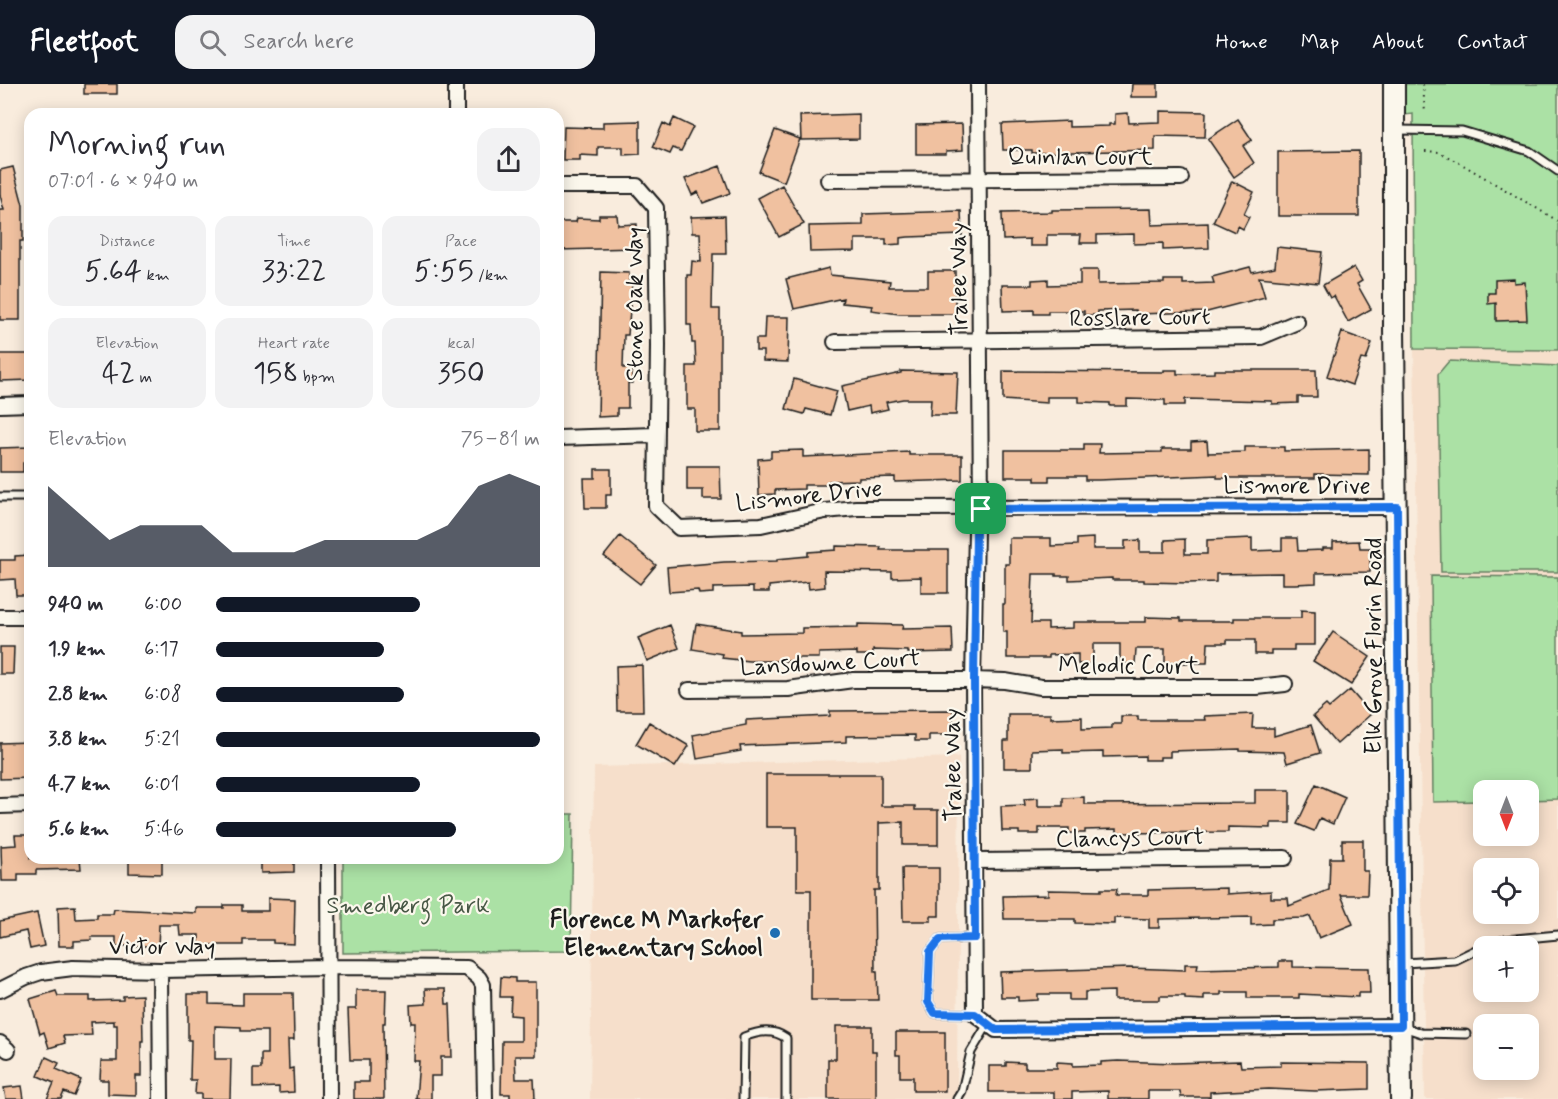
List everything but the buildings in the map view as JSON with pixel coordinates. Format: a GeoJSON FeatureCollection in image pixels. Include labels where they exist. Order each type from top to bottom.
{"type":"FeatureCollection","features":[{"type":"Feature","properties":{"kind":"main road","name":"Elk Grove Florin Road"},"geometry":{"type":"LineString","coordinates":[[1394,84],[1401,1099]]}},
{"type":"Feature","properties":{"kind":"street"},"geometry":{"type":"LineString","coordinates":[[456,84],[456,108]]}},
{"type":"Feature","properties":{"kind":"street","name":"Tralee Way"},"geometry":{"type":"LineString","coordinates":[[975,1014],[974,680],[976,530],[981,509],[978,84]]}},
{"type":"Feature","properties":{"kind":"street","name":"Quinlan Court"},"geometry":{"type":"LineString","coordinates":[[828,180],[1181,178]]}},
{"type":"Feature","properties":{"kind":"street","name":"Stone Oak Way"},"geometry":{"type":"LineString","coordinates":[[564,186],[637,186],[656,208],[658,345],[656,435]]}},
{"type":"Feature","properties":{"kind":"street","name":"Rosslare Court"},"geometry":{"type":"LineString","coordinates":[[835,342],[1261,337],[1297,322]]}},
{"type":"Feature","properties":{"kind":"street"},"geometry":{"type":"LineString","coordinates":[[0,405],[24,404]]}},
{"type":"Feature","properties":{"kind":"street"},"geometry":{"type":"LineString","coordinates":[[564,438],[656,435]]}},
{"type":"Feature","properties":{"kind":"street","name":"Lismore Drive"},"geometry":{"type":"LineString","coordinates":[[656,435],[656,506],[679,528],[777,524],[840,509],[1397,507]]}},
{"type":"Feature","properties":{"kind":"street"},"geometry":{"type":"LineString","coordinates":[[0,617],[24,617]]}},
{"type":"Feature","properties":{"kind":"street","name":"Lansdowne Court"},"geometry":{"type":"LineString","coordinates":[[688,690],[788,689],[853,680],[974,680]]}},
{"type":"Feature","properties":{"kind":"street","name":"Melodic Court"},"geometry":{"type":"LineString","coordinates":[[974,680],[1005,681],[1041,687],[1257,687],[1286,684]]}},
{"type":"Feature","properties":{"kind":"street"},"geometry":{"type":"LineString","coordinates":[[0,806],[24,805]]}},
{"type":"Feature","properties":{"kind":"street","name":"Clancys Court"},"geometry":{"type":"LineString","coordinates":[[975,861],[1285,858]]}},
{"type":"Feature","properties":{"kind":"street"},"geometry":{"type":"LineString","coordinates":[[328,864],[329,1099]]}},
{"type":"Feature","properties":{"kind":"street","name":"Victor Way"},"geometry":{"type":"LineString","coordinates":[[0,990],[26,977],[57,969],[460,967],[473,971],[479,978],[483,992],[485,1099]]}},
{"type":"Feature","properties":{"kind":"street"},"geometry":{"type":"LineString","coordinates":[[160,970],[161,1099]]}},
{"type":"Feature","properties":{"kind":"street"},"geometry":{"type":"LineString","coordinates":[[975,1014],[996,1030],[1401,1026]]}},
{"type":"Feature","properties":{"kind":"lane"},"geometry":{"type":"LineString","coordinates":[[1394,130],[1462,131],[1529,150],[1558,171]]}},
{"type":"Feature","properties":{"kind":"lane"},"geometry":{"type":"LineString","coordinates":[[0,497],[24,497]]}},
{"type":"Feature","properties":{"kind":"lane"},"geometry":{"type":"LineString","coordinates":[[1400,963],[1455,960],[1486,945],[1506,940],[1558,935]]}},
{"type":"Feature","properties":{"kind":"lane"},"geometry":{"type":"LineString","coordinates":[[975,938],[940,939],[930,952],[928,1002],[935,1013],[975,1014]]}},
{"type":"Feature","properties":{"kind":"lane"},"geometry":{"type":"LineString","coordinates":[[957,1099],[962,1091],[971,1052],[988,1024]]}},
{"type":"Feature","properties":{"kind":"lane"},"geometry":{"type":"LineString","coordinates":[[1401,1026],[1421,1033],[1466,1034]]}},
{"type":"Feature","properties":{"kind":"lane"},"geometry":{"type":"LineString","coordinates":[[743,1099],[744,1037],[754,1032],[779,1033],[786,1038],[786,1099]]}},
{"type":"Feature","properties":{"kind":"path"},"geometry":{"type":"LineString","coordinates":[[1423,84],[1425,113]]}},
{"type":"Feature","properties":{"kind":"path"},"geometry":{"type":"LineString","coordinates":[[1425,151],[1439,152],[1465,165],[1558,221]]}},
{"type":"Feature","properties":{"kind":"shaded area"},"geometry":{"type":"Polygon","coordinates":[[[1414,349],[1558,350],[1558,1099],[1425,1099],[1414,349]]]}},
{"type":"Feature","properties":{"kind":"shaded area","name":"Florence M Markofer Elementary School"},"geometry":{"type":"Polygon","coordinates":[[[959,757],[957,1099],[590,1099],[594,767],[959,757]]]}},
{"type":"Feature","properties":{"kind":"green space"},"geometry":{"type":"Polygon","coordinates":[[[1404,84],[1558,84],[1558,350],[1414,349],[1413,114],[1404,115],[1404,84]]]}},
{"type":"Feature","properties":{"kind":"green space"},"geometry":{"type":"Polygon","coordinates":[[[1449,361],[1558,366],[1558,572],[1441,572],[1438,374],[1449,361]]]}},
{"type":"Feature","properties":{"kind":"green space"},"geometry":{"type":"Polygon","coordinates":[[[1431,576],[1558,577],[1558,799],[1539,800],[1539,780],[1473,780],[1473,801],[1433,802],[1431,576]]]}},
{"type":"Feature","properties":{"kind":"green space","name":"Smedberg Park"},"geometry":{"type":"Polygon","coordinates":[[[564,814],[573,814],[571,951],[343,953],[343,864],[564,864],[564,814]]]}},
{"type":"Feature","properties":{"kind":"place","name":"Florence M Markofer Elementary School"},"geometry":{"type":"Point","coordinates":[775,933]}},
{"type":"Feature","properties":{"kind":"route"},"geometry":{"type":"LineString","coordinates":[[1397,507],[1401,1026],[996,1030],[975,1014],[935,1013],[928,1002],[930,952],[940,939],[975,938],[976,530],[981,509],[1397,507]]}}]}
